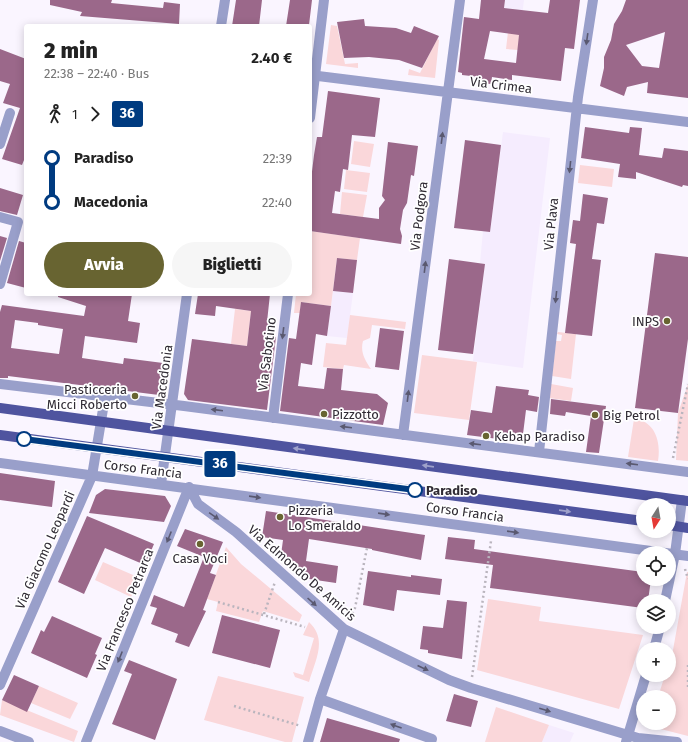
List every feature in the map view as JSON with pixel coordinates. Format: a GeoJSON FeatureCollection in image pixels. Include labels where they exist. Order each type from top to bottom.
{"type":"FeatureCollection","features":[{"type":"Feature","properties":{"kind":"main road"},"geometry":{"type":"LineString","coordinates":[[0,408],[685,500]]}},
{"type":"Feature","properties":{"kind":"main road","name":"Corso Francia"},"geometry":{"type":"LineString","coordinates":[[0,435],[636,520]]}},
{"type":"Feature","properties":{"kind":"street"},"geometry":{"type":"LineString","coordinates":[[221,24],[225,0]]}},
{"type":"Feature","properties":{"kind":"street"},"geometry":{"type":"LineString","coordinates":[[312,89],[324,0]]}},
{"type":"Feature","properties":{"kind":"street","name":"Via Podgora"},"geometry":{"type":"LineString","coordinates":[[403,435],[460,0]]}},
{"type":"Feature","properties":{"kind":"street","name":"Via Plava"},"geometry":{"type":"LineString","coordinates":[[539,452],[577,108],[592,0]]}},
{"type":"Feature","properties":{"kind":"street","name":"Via Crimea"},"geometry":{"type":"LineString","coordinates":[[313,75],[688,122]]}},
{"type":"Feature","properties":{"kind":"street"},"geometry":{"type":"LineString","coordinates":[[0,144],[10,113]]}},
{"type":"Feature","properties":{"kind":"street"},"geometry":{"type":"LineString","coordinates":[[0,217],[18,222],[0,284]]}},
{"type":"Feature","properties":{"kind":"street","name":"Via Macedonia"},"geometry":{"type":"LineString","coordinates":[[161,484],[187,296]]}},
{"type":"Feature","properties":{"kind":"street","name":"Via Sabotino"},"geometry":{"type":"LineString","coordinates":[[273,418],[288,296]]}},
{"type":"Feature","properties":{"kind":"street"},"geometry":{"type":"LineString","coordinates":[[0,384],[688,472]]}},
{"type":"Feature","properties":{"kind":"street"},"geometry":{"type":"LineString","coordinates":[[101,421],[105,397]]}},
{"type":"Feature","properties":{"kind":"street","name":"Via Giacomo Leopardi"},"geometry":{"type":"LineString","coordinates":[[0,685],[92,476],[101,421]]}},
{"type":"Feature","properties":{"kind":"street","name":"Corso Francia"},"geometry":{"type":"LineString","coordinates":[[0,464],[161,484],[636,549]]}},
{"type":"Feature","properties":{"kind":"street","name":"Via Edmondo De Amicis"},"geometry":{"type":"LineString","coordinates":[[189,488],[198,504],[236,532],[344,630],[449,680],[471,688],[635,739],[677,742]]}},
{"type":"Feature","properties":{"kind":"street","name":"Via Francesco Petrarca"},"geometry":{"type":"LineString","coordinates":[[86,742],[189,488]]}},
{"type":"Feature","properties":{"kind":"street"},"geometry":{"type":"LineString","coordinates":[[676,547],[685,500]]}},
{"type":"Feature","properties":{"kind":"street","name":"Corso Francia"},"geometry":{"type":"LineString","coordinates":[[676,554],[688,556]]}},
{"type":"Feature","properties":{"kind":"street"},"geometry":{"type":"LineString","coordinates":[[308,742],[320,699],[344,630]]}},
{"type":"Feature","properties":{"kind":"street"},"geometry":{"type":"LineString","coordinates":[[635,739],[645,682]]}},
{"type":"Feature","properties":{"kind":"street"},"geometry":{"type":"LineString","coordinates":[[320,699],[432,740]]}},
{"type":"Feature","properties":{"kind":"street"},"geometry":{"type":"LineString","coordinates":[[0,731],[29,742]]}},
{"type":"Feature","properties":{"kind":"path"},"geometry":{"type":"LineString","coordinates":[[670,469],[687,396],[688,384]]}},
{"type":"Feature","properties":{"kind":"path"},"geometry":{"type":"LineString","coordinates":[[471,688],[492,529]]}},
{"type":"Feature","properties":{"kind":"path"},"geometry":{"type":"LineString","coordinates":[[344,630],[355,608],[366,548]]}},
{"type":"Feature","properties":{"kind":"path"},"geometry":{"type":"LineString","coordinates":[[264,614],[278,571]]}},
{"type":"Feature","properties":{"kind":"path"},"geometry":{"type":"LineString","coordinates":[[218,602],[305,627]]}},
{"type":"Feature","properties":{"kind":"path"},"geometry":{"type":"LineString","coordinates":[[688,665],[688,688]]}},
{"type":"Feature","properties":{"kind":"path"},"geometry":{"type":"LineString","coordinates":[[234,706],[311,729]]}},
{"type":"Feature","properties":{"kind":"shaded area"},"geometry":{"type":"Polygon","coordinates":[[[505,0],[524,0],[521,24],[503,22],[505,0]]]}},
{"type":"Feature","properties":{"kind":"shaded area"},"geometry":{"type":"Polygon","coordinates":[[[509,23],[521,24],[518,50],[506,49],[509,23]]]}},
{"type":"Feature","properties":{"kind":"shaded area"},"geometry":{"type":"Polygon","coordinates":[[[331,25],[337,26],[345,64],[358,63],[358,68],[326,64],[331,25]]]}},
{"type":"Feature","properties":{"kind":"shaded area"},"geometry":{"type":"Polygon","coordinates":[[[437,39],[439,40],[435,78],[408,75],[409,69],[420,73],[437,39]]]}},
{"type":"Feature","properties":{"kind":"shaded area"},"geometry":{"type":"Polygon","coordinates":[[[503,132],[550,138],[523,368],[473,361],[485,264],[480,263],[483,231],[490,232],[503,132]]]}},
{"type":"Feature","properties":{"kind":"shaded area"},"geometry":{"type":"Polygon","coordinates":[[[354,141],[374,144],[370,167],[351,164],[354,141]]]}},
{"type":"Feature","properties":{"kind":"shaded area"},"geometry":{"type":"Polygon","coordinates":[[[580,165],[614,169],[612,187],[578,183],[580,165]]]}},
{"type":"Feature","properties":{"kind":"shaded area"},"geometry":{"type":"Polygon","coordinates":[[[346,170],[370,173],[367,192],[344,189],[346,170]]]}},
{"type":"Feature","properties":{"kind":"shaded area"},"geometry":{"type":"Polygon","coordinates":[[[342,192],[367,195],[363,217],[340,214],[342,192]]]}},
{"type":"Feature","properties":{"kind":"shaded area"},"geometry":{"type":"Polygon","coordinates":[[[312,231],[360,238],[357,260],[337,258],[331,306],[301,302],[300,313],[294,313],[296,296],[312,296],[312,231]]]}},
{"type":"Feature","properties":{"kind":"shaded area"},"geometry":{"type":"Polygon","coordinates":[[[333,291],[353,293],[347,338],[327,336],[333,291]]]}},
{"type":"Feature","properties":{"kind":"shaded area"},"geometry":{"type":"Polygon","coordinates":[[[235,309],[251,311],[247,346],[231,344],[235,309]]]}},
{"type":"Feature","properties":{"kind":"shaded area"},"geometry":{"type":"Polygon","coordinates":[[[350,315],[406,322],[405,329],[372,325],[370,338],[363,341],[362,345],[365,359],[371,369],[344,365],[343,369],[323,367],[326,343],[346,345],[350,315]]]}},
{"type":"Feature","properties":{"kind":"shaded area"},"geometry":{"type":"Polygon","coordinates":[[[558,332],[576,334],[571,379],[552,376],[556,341],[561,341],[562,335],[557,334],[558,332]]]}},
{"type":"Feature","properties":{"kind":"shaded area"},"geometry":{"type":"Polygon","coordinates":[[[422,355],[477,362],[469,420],[414,413],[422,355]]]}},
{"type":"Feature","properties":{"kind":"shaded area"},"geometry":{"type":"Polygon","coordinates":[[[551,384],[573,388],[571,401],[549,398],[551,384]]]}},
{"type":"Feature","properties":{"kind":"shaded area"},"geometry":{"type":"Polygon","coordinates":[[[688,384],[688,461],[676,460],[678,413],[688,384]]]}},
{"type":"Feature","properties":{"kind":"shaded area"},"geometry":{"type":"Polygon","coordinates":[[[634,419],[647,424],[652,428],[658,440],[658,461],[628,457],[634,419]]]}},
{"type":"Feature","properties":{"kind":"shaded area"},"geometry":{"type":"Polygon","coordinates":[[[226,547],[241,564],[302,615],[299,622],[263,611],[259,622],[216,611],[218,602],[207,599],[226,547]]]}},
{"type":"Feature","properties":{"kind":"shaded area"},"geometry":{"type":"Polygon","coordinates":[[[103,562],[140,578],[131,597],[95,580],[103,562]]]}},
{"type":"Feature","properties":{"kind":"shaded area"},"geometry":{"type":"Polygon","coordinates":[[[688,572],[688,736],[665,730],[676,730],[676,690],[660,690],[663,682],[676,682],[676,642],[674,642],[688,572]]]}},
{"type":"Feature","properties":{"kind":"shaded area"},"geometry":{"type":"Polygon","coordinates":[[[488,599],[541,607],[539,621],[643,635],[641,642],[636,642],[636,657],[619,709],[477,670],[488,599]]]}},
{"type":"Feature","properties":{"kind":"shaded area"},"geometry":{"type":"Polygon","coordinates":[[[309,622],[315,629],[319,643],[317,658],[309,682],[295,677],[293,672],[303,675],[314,638],[303,635],[309,622]]]}},
{"type":"Feature","properties":{"kind":"shaded area"},"geometry":{"type":"Polygon","coordinates":[[[218,676],[304,697],[292,742],[285,742],[204,720],[218,676]]]}},
{"type":"Feature","properties":{"kind":"shaded area"},"geometry":{"type":"Polygon","coordinates":[[[39,686],[78,703],[70,719],[31,703],[39,686]]]}},
{"type":"Feature","properties":{"kind":"shaded area"},"geometry":{"type":"Polygon","coordinates":[[[2,700],[78,731],[74,742],[0,715],[2,700]]]}},
{"type":"Feature","properties":{"kind":"shaded area"},"geometry":{"type":"Polygon","coordinates":[[[496,707],[549,725],[542,742],[485,742],[496,707]]]}},
{"type":"Feature","properties":{"kind":"shaded area"},"geometry":{"type":"Polygon","coordinates":[[[549,725],[574,733],[570,742],[542,742],[549,725]]]}},
{"type":"Feature","properties":{"kind":"building"},"geometry":{"type":"Polygon","coordinates":[[[50,0],[112,0],[111,3],[163,8],[164,2],[180,4],[179,24],[80,16],[82,12],[50,5],[50,0]]]}},
{"type":"Feature","properties":{"kind":"building"},"geometry":{"type":"Polygon","coordinates":[[[236,0],[262,0],[259,24],[232,24],[236,0]]]}},
{"type":"Feature","properties":{"kind":"building"},"geometry":{"type":"Polygon","coordinates":[[[290,0],[312,0],[309,24],[286,24],[290,0]]]}},
{"type":"Feature","properties":{"kind":"building"},"geometry":{"type":"Polygon","coordinates":[[[481,0],[505,0],[504,8],[548,13],[550,0],[580,0],[574,49],[565,48],[561,81],[512,75],[512,80],[492,77],[491,84],[480,83],[480,77],[462,75],[462,73],[458,72],[464,17],[479,19],[481,0]],[[490,31],[484,59],[516,63],[519,35],[490,31]]]}},
{"type":"Feature","properties":{"kind":"building"},"geometry":{"type":"Polygon","coordinates":[[[626,0],[688,0],[688,98],[647,93],[648,82],[627,87],[624,96],[600,86],[604,68],[604,57],[611,40],[614,24],[622,11],[626,0]],[[665,32],[626,45],[642,66],[659,68],[665,32]]]}},
{"type":"Feature","properties":{"kind":"building"},"geometry":{"type":"Polygon","coordinates":[[[364,19],[365,26],[396,28],[411,33],[414,26],[439,36],[422,68],[399,60],[369,57],[344,58],[337,22],[364,19]]]}},
{"type":"Feature","properties":{"kind":"building"},"geometry":{"type":"Polygon","coordinates":[[[0,49],[24,58],[24,160],[22,165],[2,159],[20,108],[3,103],[10,84],[0,81],[0,49]]]}},
{"type":"Feature","properties":{"kind":"building"},"geometry":{"type":"Polygon","coordinates":[[[328,91],[380,98],[375,137],[352,135],[348,170],[343,169],[340,192],[335,191],[332,213],[379,219],[379,208],[385,200],[382,196],[388,142],[418,146],[414,176],[411,175],[407,203],[403,210],[400,229],[402,236],[401,244],[312,231],[312,172],[317,137],[322,137],[328,91]]]}},
{"type":"Feature","properties":{"kind":"building"},"geometry":{"type":"Polygon","coordinates":[[[585,127],[629,133],[630,127],[642,128],[639,155],[662,158],[664,148],[688,151],[688,186],[683,185],[682,187],[636,172],[636,179],[618,177],[620,164],[581,158],[585,127]]]}},
{"type":"Feature","properties":{"kind":"building"},"geometry":{"type":"Polygon","coordinates":[[[465,140],[501,145],[490,232],[454,228],[465,140]]]}},
{"type":"Feature","properties":{"kind":"building"},"geometry":{"type":"Polygon","coordinates":[[[0,188],[23,195],[17,215],[0,211],[0,188]]]}},
{"type":"Feature","properties":{"kind":"building"},"geometry":{"type":"Polygon","coordinates":[[[583,194],[608,198],[604,224],[597,223],[592,259],[601,260],[592,336],[565,333],[576,244],[570,243],[573,220],[580,221],[583,194]]]}},
{"type":"Feature","properties":{"kind":"building"},"geometry":{"type":"Polygon","coordinates":[[[0,236],[7,238],[0,261],[0,236]]]}},
{"type":"Feature","properties":{"kind":"building"},"geometry":{"type":"Polygon","coordinates":[[[19,241],[24,242],[24,287],[7,283],[19,241]]]}},
{"type":"Feature","properties":{"kind":"building","name":"INPS"},"geometry":{"type":"Polygon","coordinates":[[[655,253],[688,257],[688,339],[678,413],[635,408],[655,253]]]}},
{"type":"Feature","properties":{"kind":"building"},"geometry":{"type":"Polygon","coordinates":[[[337,258],[357,260],[353,293],[333,291],[337,258]]]}},
{"type":"Feature","properties":{"kind":"building"},"geometry":{"type":"Polygon","coordinates":[[[449,259],[485,264],[473,354],[438,350],[449,259]]]}},
{"type":"Feature","properties":{"kind":"building"},"geometry":{"type":"Polygon","coordinates":[[[58,296],[132,296],[128,321],[140,323],[137,343],[85,336],[82,358],[123,364],[124,358],[163,363],[159,395],[8,376],[8,378],[0,378],[0,312],[2,305],[84,316],[86,306],[58,296]],[[15,320],[11,348],[59,354],[63,329],[38,325],[38,323],[15,320]]]}},
{"type":"Feature","properties":{"kind":"building"},"geometry":{"type":"Polygon","coordinates":[[[198,296],[270,296],[267,322],[271,322],[270,336],[276,337],[267,410],[188,400],[184,394],[192,339],[247,346],[251,311],[216,306],[215,316],[195,314],[198,296]]]}},
{"type":"Feature","properties":{"kind":"building"},"geometry":{"type":"Polygon","coordinates":[[[301,302],[331,306],[327,336],[316,334],[312,365],[301,363],[298,386],[324,389],[327,368],[343,369],[341,390],[377,394],[388,403],[383,425],[280,411],[289,338],[296,339],[301,302]]]}},
{"type":"Feature","properties":{"kind":"building"},"geometry":{"type":"Polygon","coordinates":[[[380,328],[404,331],[399,370],[375,367],[380,328]]]}},
{"type":"Feature","properties":{"kind":"building"},"geometry":{"type":"Polygon","coordinates":[[[496,386],[529,390],[528,395],[539,397],[537,412],[526,410],[522,442],[467,435],[471,410],[492,413],[496,386]]]}},
{"type":"Feature","properties":{"kind":"building","name":"Big Petrol"},"geometry":{"type":"Polygon","coordinates":[[[551,399],[606,406],[599,453],[586,452],[591,416],[566,412],[565,416],[550,414],[551,399]]]}},
{"type":"Feature","properties":{"kind":"building"},"geometry":{"type":"Polygon","coordinates":[[[0,473],[55,481],[52,507],[0,500],[0,473]]]}},
{"type":"Feature","properties":{"kind":"building"},"geometry":{"type":"Polygon","coordinates":[[[105,489],[165,496],[171,506],[164,522],[89,513],[96,495],[105,489]]]}},
{"type":"Feature","properties":{"kind":"building"},"geometry":{"type":"Polygon","coordinates":[[[266,511],[425,535],[421,560],[372,549],[309,539],[306,561],[338,566],[336,583],[309,579],[281,555],[283,540],[262,537],[266,511]]]}},
{"type":"Feature","properties":{"kind":"building"},"geometry":{"type":"Polygon","coordinates":[[[87,516],[154,544],[145,565],[105,548],[84,594],[58,582],[87,516]]]}},
{"type":"Feature","properties":{"kind":"building"},"geometry":{"type":"Polygon","coordinates":[[[185,529],[223,542],[210,573],[216,575],[203,610],[206,611],[189,647],[175,642],[178,634],[151,624],[157,608],[150,606],[154,595],[184,607],[204,557],[177,546],[185,529]]]}},
{"type":"Feature","properties":{"kind":"building"},"geometry":{"type":"Polygon","coordinates":[[[448,537],[475,540],[474,549],[636,571],[636,586],[650,586],[649,594],[636,594],[636,607],[490,588],[493,565],[445,559],[448,537]]]}},
{"type":"Feature","properties":{"kind":"building"},"geometry":{"type":"Polygon","coordinates":[[[368,571],[411,577],[411,575],[442,579],[440,595],[397,590],[394,611],[363,605],[368,571]]]}},
{"type":"Feature","properties":{"kind":"building"},"geometry":{"type":"Polygon","coordinates":[[[447,600],[467,602],[462,659],[428,653],[428,650],[420,649],[423,626],[443,628],[447,600]]]}},
{"type":"Feature","properties":{"kind":"building"},"geometry":{"type":"Polygon","coordinates":[[[222,615],[280,630],[270,668],[212,653],[222,615]]]}},
{"type":"Feature","properties":{"kind":"building"},"geometry":{"type":"Polygon","coordinates":[[[52,616],[102,638],[95,654],[97,655],[87,678],[31,653],[41,630],[44,632],[52,616]]]}},
{"type":"Feature","properties":{"kind":"building"},"geometry":{"type":"Polygon","coordinates":[[[129,660],[177,679],[155,740],[112,724],[132,674],[124,671],[129,660]]]}},
{"type":"Feature","properties":{"kind":"building"},"geometry":{"type":"Polygon","coordinates":[[[14,675],[39,686],[27,712],[2,700],[14,675]]]}},
{"type":"Feature","properties":{"kind":"building"},"geometry":{"type":"Polygon","coordinates":[[[454,694],[478,701],[471,727],[446,721],[454,694]]]}},
{"type":"Feature","properties":{"kind":"building"},"geometry":{"type":"Polygon","coordinates":[[[327,718],[400,739],[399,742],[320,742],[327,718]]]}},
{"type":"Feature","properties":{"kind":"bus line","name":"36"},"geometry":{"type":"LineString","coordinates":[[24,439],[415,490]]}},
{"type":"Feature","properties":{"kind":"place","name":"INPS"},"geometry":{"type":"Point","coordinates":[667,321]}},
{"type":"Feature","properties":{"kind":"place","name":"Pasticceria Micci Roberto"},"geometry":{"type":"Point","coordinates":[135,396]}},
{"type":"Feature","properties":{"kind":"place","name":"Pizzotto"},"geometry":{"type":"Point","coordinates":[324,414]}},
{"type":"Feature","properties":{"kind":"place","name":"Big Petrol"},"geometry":{"type":"Point","coordinates":[595,415]}},
{"type":"Feature","properties":{"kind":"place","name":"Kebap Paradiso"},"geometry":{"type":"Point","coordinates":[486,436]}},
{"type":"Feature","properties":{"kind":"place","name":"Paradiso"},"geometry":{"type":"Point","coordinates":[415,490]}},
{"type":"Feature","properties":{"kind":"place","name":"Pizzeria Lo Smeraldo"},"geometry":{"type":"Point","coordinates":[280,517]}},
{"type":"Feature","properties":{"kind":"place","name":"Casa Voci"},"geometry":{"type":"Point","coordinates":[200,544]}}]}
